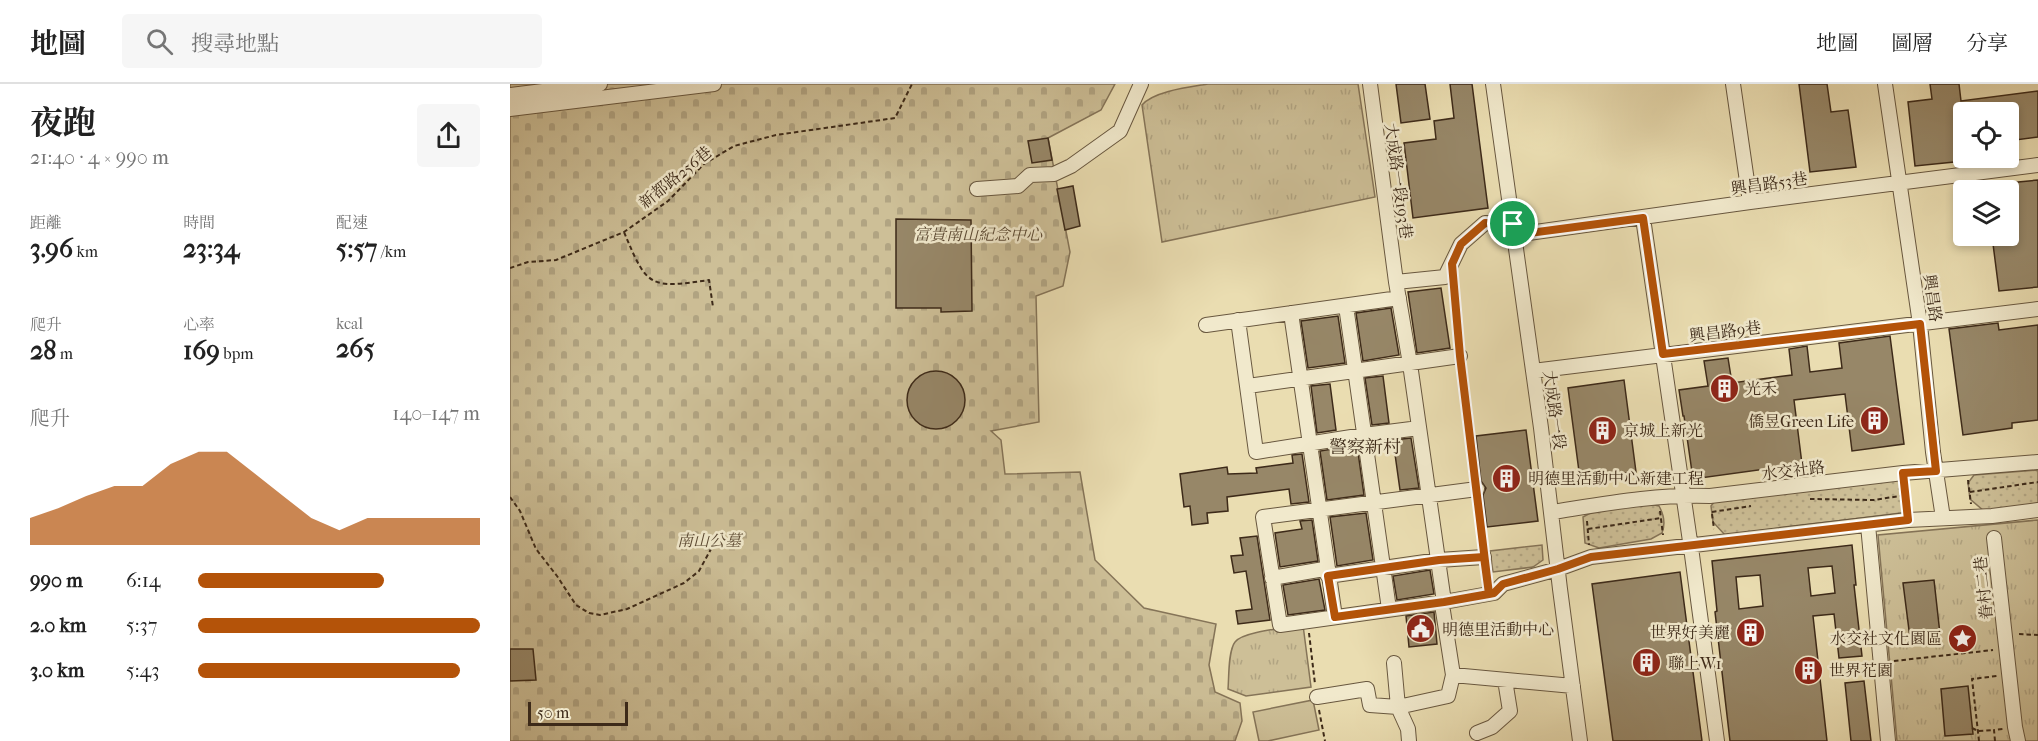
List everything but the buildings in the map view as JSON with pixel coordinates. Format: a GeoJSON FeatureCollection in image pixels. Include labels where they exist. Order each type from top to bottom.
{"type":"FeatureCollection","features":[{"type":"Feature","properties":{"kind":"street"},"geometry":{"type":"LineString","coordinates":[[510,95],[600,84]]}},
{"type":"Feature","properties":{"kind":"street"},"geometry":{"type":"LineString","coordinates":[[510,109],[714,84]]}},
{"type":"Feature","properties":{"kind":"street"},"geometry":{"type":"LineString","coordinates":[[977,189],[1018,186],[1030,175],[1054,174],[1071,166],[1120,131],[1141,84]]}},
{"type":"Feature","properties":{"kind":"street","name":"大成路一段193巷"},"geometry":{"type":"LineString","coordinates":[[1370,84],[1396,282],[1439,560],[1453,675]]}},
{"type":"Feature","properties":{"kind":"street","name":"大成路一段"},"geometry":{"type":"LineString","coordinates":[[1493,84],[1581,741]]}},
{"type":"Feature","properties":{"kind":"street"},"geometry":{"type":"LineString","coordinates":[[1733,84],[1750,202]]}},
{"type":"Feature","properties":{"kind":"street","name":"興昌路"},"geometry":{"type":"LineString","coordinates":[[1885,84],[1920,324],[1943,518]]}},
{"type":"Feature","properties":{"kind":"street","name":"興昌路53巷"},"geometry":{"type":"LineString","coordinates":[[1514,229],[1643,218],[2038,165]]}},
{"type":"Feature","properties":{"kind":"street"},"geometry":{"type":"LineString","coordinates":[[1643,218],[1717,741]]}},
{"type":"Feature","properties":{"kind":"street"},"geometry":{"type":"LineString","coordinates":[[1396,282],[1445,277],[1461,244],[1485,223],[1514,229]]}},
{"type":"Feature","properties":{"kind":"street"},"geometry":{"type":"LineString","coordinates":[[1206,325],[1400,298]]}},
{"type":"Feature","properties":{"kind":"street"},"geometry":{"type":"LineString","coordinates":[[1346,306],[1389,609]]}},
{"type":"Feature","properties":{"kind":"street","name":"興昌路9巷"},"geometry":{"type":"LineString","coordinates":[[1533,371],[2038,309]]}},
{"type":"Feature","properties":{"kind":"street"},"geometry":{"type":"LineString","coordinates":[[1291,313],[1335,617]]}},
{"type":"Feature","properties":{"kind":"street"},"geometry":{"type":"LineString","coordinates":[[1238,320],[1256,452],[1419,428]]}},
{"type":"Feature","properties":{"kind":"street"},"geometry":{"type":"LineString","coordinates":[[1248,387],[1460,356]]}},
{"type":"Feature","properties":{"kind":"street","name":"水交社路"},"geometry":{"type":"LineString","coordinates":[[1552,513],[1658,497],[1710,496],[1903,473],[2038,462]]}},
{"type":"Feature","properties":{"kind":"street"},"geometry":{"type":"LineString","coordinates":[[1477,489],[1263,518],[1280,625],[1389,609],[1444,607],[1494,593],[1503,584],[1591,557],[1908,520],[2038,510]]}},
{"type":"Feature","properties":{"kind":"street"},"geometry":{"type":"LineString","coordinates":[[1868,525],[1888,741]]}},
{"type":"Feature","properties":{"kind":"street","name":"眷村二巷"},"geometry":{"type":"LineString","coordinates":[[1994,538],[2018,741]]}},
{"type":"Feature","properties":{"kind":"street"},"geometry":{"type":"LineString","coordinates":[[1328,576],[1439,560],[1484,557]]}},
{"type":"Feature","properties":{"kind":"street"},"geometry":{"type":"LineString","coordinates":[[1272,578],[1324,569],[1328,576]]}},
{"type":"Feature","properties":{"kind":"street"},"geometry":{"type":"LineString","coordinates":[[1394,663],[1398,707],[1408,729],[1409,741]]}},
{"type":"Feature","properties":{"kind":"street"},"geometry":{"type":"LineString","coordinates":[[1317,697],[1367,689],[1370,705],[1398,707],[1448,696],[1453,675],[1573,686]]}},
{"type":"Feature","properties":{"kind":"street"},"geometry":{"type":"LineString","coordinates":[[1477,733],[1492,727],[1510,711],[1505,680]]}},
{"type":"Feature","properties":{"kind":"path","name":"新都路256巷"},"geometry":{"type":"LineString","coordinates":[[510,268],[528,262],[556,260],[624,232],[668,201],[704,164],[734,146],[776,135],[895,118],[912,84]]}},
{"type":"Feature","properties":{"kind":"path"},"geometry":{"type":"LineString","coordinates":[[624,232],[646,278],[661,284],[709,280],[713,307]]}},
{"type":"Feature","properties":{"kind":"path"},"geometry":{"type":"LineString","coordinates":[[1454,287],[1484,557]]}},
{"type":"Feature","properties":{"kind":"path"},"geometry":{"type":"LineString","coordinates":[[1967,469],[1972,516]]}},
{"type":"Feature","properties":{"kind":"path"},"geometry":{"type":"LineString","coordinates":[[1903,473],[1908,520]]}},
{"type":"Feature","properties":{"kind":"path"},"geometry":{"type":"LineString","coordinates":[[1970,492],[2038,482]]}},
{"type":"Feature","properties":{"kind":"path"},"geometry":{"type":"LineString","coordinates":[[1807,499],[1874,500],[1906,495]]}},
{"type":"Feature","properties":{"kind":"path"},"geometry":{"type":"LineString","coordinates":[[1710,496],[1715,541]]}},
{"type":"Feature","properties":{"kind":"path"},"geometry":{"type":"LineString","coordinates":[[510,497],[520,510],[536,549],[557,576],[567,595],[576,605],[589,613],[600,615],[627,609],[684,583],[699,571],[711,549]]}},
{"type":"Feature","properties":{"kind":"path"},"geometry":{"type":"LineString","coordinates":[[1658,497],[1664,548]]}},
{"type":"Feature","properties":{"kind":"path"},"geometry":{"type":"LineString","coordinates":[[1712,512],[1754,506]]}},
{"type":"Feature","properties":{"kind":"path"},"geometry":{"type":"LineString","coordinates":[[1585,507],[1591,557]]}},
{"type":"Feature","properties":{"kind":"path"},"geometry":{"type":"LineString","coordinates":[[1588,529],[1661,518]]}},
{"type":"Feature","properties":{"kind":"path"},"geometry":{"type":"LineString","coordinates":[[1308,621],[1325,741]]}},
{"type":"Feature","properties":{"kind":"path"},"geometry":{"type":"LineString","coordinates":[[2005,633],[2038,635]]}},
{"type":"Feature","properties":{"kind":"path"},"geometry":{"type":"LineString","coordinates":[[1882,663],[2006,648]]}},
{"type":"Feature","properties":{"kind":"path"},"geometry":{"type":"LineString","coordinates":[[1979,741],[1972,679],[2009,675]]}},
{"type":"Feature","properties":{"kind":"path"},"geometry":{"type":"LineString","coordinates":[[1972,728],[1978,731],[1994,730]]}},
{"type":"Feature","properties":{"kind":"green space","name":"南山公墓"},"geometry":{"type":"Polygon","coordinates":[[[510,84],[1115,84],[1101,110],[1048,138],[1070,252],[1063,286],[1036,296],[1039,422],[991,431],[1001,440],[1005,474],[1080,472],[1095,560],[1144,608],[1216,624],[1209,665],[1215,692],[1240,703],[1242,721],[1235,741],[510,741],[510,84]]]}},
{"type":"Feature","properties":{"kind":"green space"},"geometry":{"type":"Polygon","coordinates":[[[1208,84],[1358,84],[1375,197],[1162,242],[1142,105],[1163,93],[1208,84]]]}},
{"type":"Feature","properties":{"kind":"green space"},"geometry":{"type":"Polygon","coordinates":[[[2038,470],[2038,504],[1984,511],[1970,499],[1968,483],[1974,475],[2038,470]]]}},
{"type":"Feature","properties":{"kind":"green space"},"geometry":{"type":"Polygon","coordinates":[[[1899,480],[1908,485],[1911,503],[1901,513],[1725,535],[1713,522],[1711,506],[1718,497],[1899,480]]]}},
{"type":"Feature","properties":{"kind":"green space"},"geometry":{"type":"Polygon","coordinates":[[[1650,504],[1659,506],[1662,513],[1664,522],[1662,533],[1651,539],[1599,548],[1585,543],[1583,517],[1594,511],[1650,504]]]}},
{"type":"Feature","properties":{"kind":"green space","name":"水交社文化園區"},"geometry":{"type":"Polygon","coordinates":[[[2038,520],[2038,741],[1897,741],[1878,535],[2038,520]]]}},
{"type":"Feature","properties":{"kind":"green space"},"geometry":{"type":"Polygon","coordinates":[[[1542,545],[1543,560],[1533,567],[1493,572],[1490,551],[1542,545]]]}},
{"type":"Feature","properties":{"kind":"green space"},"geometry":{"type":"Polygon","coordinates":[[[1303,625],[1311,687],[1246,696],[1228,689],[1230,658],[1235,642],[1247,635],[1303,625]]]}},
{"type":"Feature","properties":{"kind":"green space"},"geometry":{"type":"Polygon","coordinates":[[[1313,700],[1319,730],[1259,741],[1253,712],[1313,700]]]}},
{"type":"Feature","properties":{"kind":"place","name":"光禾"},"geometry":{"type":"Point","coordinates":[1724,388]}},
{"type":"Feature","properties":{"kind":"place","name":"僑昱Green Life"},"geometry":{"type":"Point","coordinates":[1875,421]}},
{"type":"Feature","properties":{"kind":"place","name":"京城上新光"},"geometry":{"type":"Point","coordinates":[1602,430]}},
{"type":"Feature","properties":{"kind":"place","name":"明德里活動中心新建工程"},"geometry":{"type":"Point","coordinates":[1507,478]}},
{"type":"Feature","properties":{"kind":"place","name":"明德里活動中心"},"geometry":{"type":"Point","coordinates":[1421,629]}},
{"type":"Feature","properties":{"kind":"place","name":"世界好美麗"},"geometry":{"type":"Point","coordinates":[1751,632]}},
{"type":"Feature","properties":{"kind":"place","name":"水交社文化園區"},"geometry":{"type":"Point","coordinates":[1963,638]}},
{"type":"Feature","properties":{"kind":"place","name":"聯上W1"},"geometry":{"type":"Point","coordinates":[1647,663]}},
{"type":"Feature","properties":{"kind":"place","name":"世界花園"},"geometry":{"type":"Point","coordinates":[1808,670]}},
{"type":"Feature","properties":{"kind":"district","name":"警察新村"},"geometry":{"type":"Point","coordinates":[1365,447]}},
{"type":"Feature","properties":{"kind":"route"},"geometry":{"type":"LineString","coordinates":[[1513,224],[1485,223],[1461,244],[1452,264],[1460,356],[1489,594],[1335,617],[1328,576],[1439,560],[1484,557],[1489,594],[1494,593],[1503,584],[1591,557],[1908,520],[1903,473],[1936,471],[1920,324],[1663,354],[1643,218],[1514,235],[1513,224]]}},
{"type":"Feature","properties":{"kind":"park label","name":"富貴南山紀念中心"},"geometry":{"type":"Point","coordinates":[978,234]}}]}
